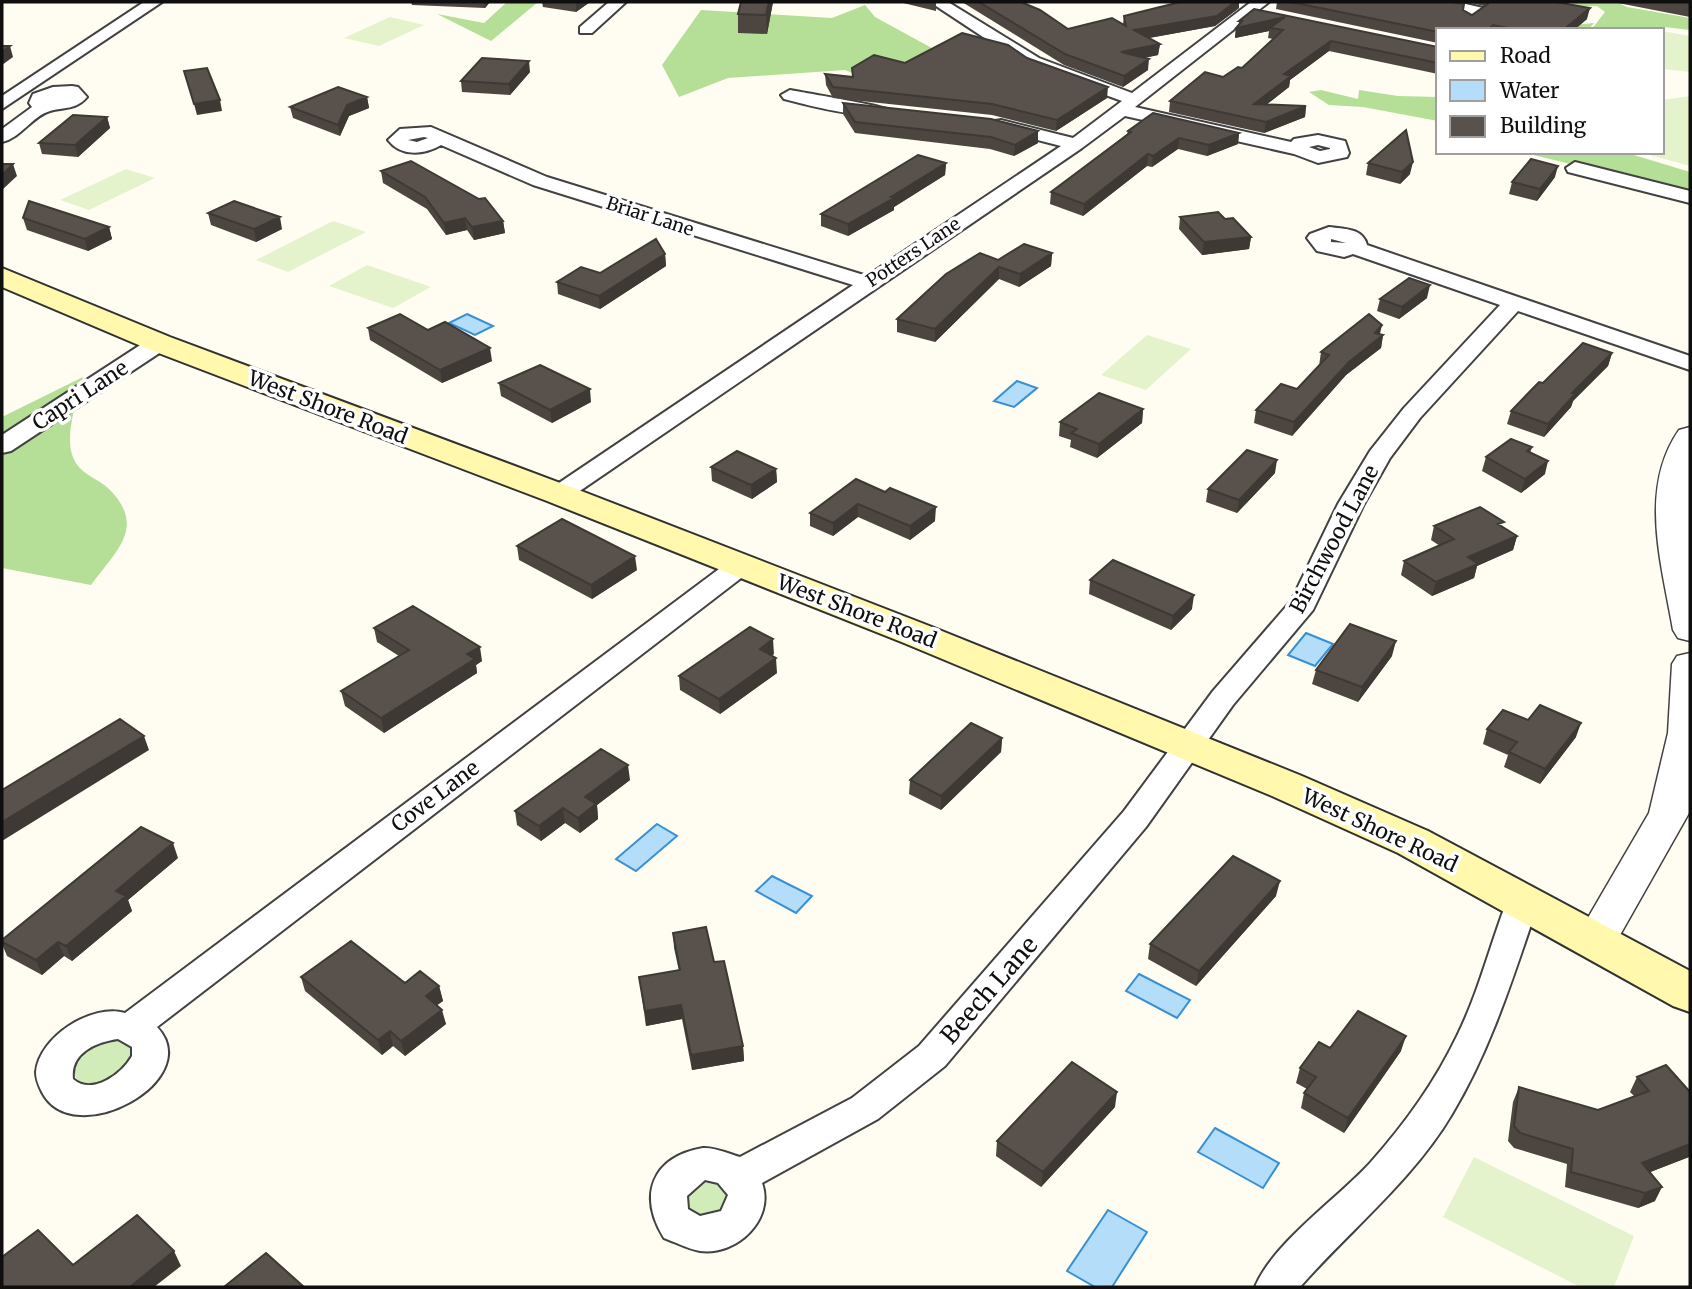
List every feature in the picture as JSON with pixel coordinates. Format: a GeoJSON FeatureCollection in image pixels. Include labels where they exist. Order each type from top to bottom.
{"type":"FeatureCollection","features":[{"type":"Feature","properties":{"kind":"main road","name":"West Shore Road"},"geometry":{"type":"LineString","coordinates":[[2,277],[159,343],[559,494],[918,635],[1384,829],[1596,940],[1690,993]]}},
{"type":"Feature","properties":{"kind":"street"},"geometry":{"type":"LineString","coordinates":[[2,104],[154,2]]}},
{"type":"Feature","properties":{"kind":"street"},"geometry":{"type":"LineString","coordinates":[[586,30],[618,2]]}},
{"type":"Feature","properties":{"kind":"street"},"geometry":{"type":"LineString","coordinates":[[938,2],[1033,62],[1130,105],[1264,144],[1298,149]]}},
{"type":"Feature","properties":{"kind":"street"},"geometry":{"type":"LineString","coordinates":[[1437,2],[1477,11],[1470,18]]}},
{"type":"Feature","properties":{"kind":"street","name":"Potters Lane"},"geometry":{"type":"LineString","coordinates":[[559,494],[1076,144],[1261,10]]}},
{"type":"Feature","properties":{"kind":"street"},"geometry":{"type":"LineString","coordinates":[[790,95],[830,105],[895,112]]}},
{"type":"Feature","properties":{"kind":"street"},"geometry":{"type":"LineString","coordinates":[[2,137],[46,105]]}},
{"type":"Feature","properties":{"kind":"street"},"geometry":{"type":"LineString","coordinates":[[981,121],[1076,144]]}},
{"type":"Feature","properties":{"kind":"street","name":"Briar Lane"},"geometry":{"type":"LineString","coordinates":[[438,138],[540,181],[868,283]]}},
{"type":"Feature","properties":{"kind":"street"},"geometry":{"type":"LineString","coordinates":[[1574,168],[1690,197]]}},
{"type":"Feature","properties":{"kind":"street"},"geometry":{"type":"LineString","coordinates":[[1355,248],[1687,363]]}},
{"type":"Feature","properties":{"kind":"street","name":"Birchwood Lane"},"geometry":{"type":"LineString","coordinates":[[1188,747],[1223,698],[1303,604],[1351,504],[1378,456],[1412,413],[1514,303]]}},
{"type":"Feature","properties":{"kind":"street","name":"Capri Lane"},"geometry":{"type":"LineString","coordinates":[[2,446],[159,343]]}},
{"type":"Feature","properties":{"kind":"street"},"geometry":{"type":"LineString","coordinates":[[1690,436],[1674,472],[1672,518],[1690,629]]}},
{"type":"Feature","properties":{"kind":"street","name":"Cove Lane"},"geometry":{"type":"LineString","coordinates":[[132,1027],[740,566]]}},
{"type":"Feature","properties":{"kind":"street"},"geometry":{"type":"LineString","coordinates":[[1596,940],[1669,813],[1687,733],[1690,664]]}},
{"type":"Feature","properties":{"kind":"street","name":"Beech Lane"},"geometry":{"type":"LineString","coordinates":[[740,1176],[863,1113],[909,1078],[932,1056],[1135,819],[1188,747]]}},
{"type":"Feature","properties":{"kind":"street"},"geometry":{"type":"LineString","coordinates":[[1275,1287],[1322,1234],[1383,1175],[1438,1105],[1475,1037],[1523,901]]}},
{"type":"Feature","properties":{"kind":"green space"},"geometry":{"type":"Polygon","coordinates":[[[507,2],[538,2],[491,41],[437,14],[484,23],[507,2]]]}},
{"type":"Feature","properties":{"kind":"green space"},"geometry":{"type":"Polygon","coordinates":[[[1528,2],[1617,2],[1627,7],[1690,18],[1690,30],[1664,27],[1593,28],[1605,12],[1597,6],[1577,7],[1572,25],[1594,23],[1590,28],[1571,28],[1528,2]]]}},
{"type":"Feature","properties":{"kind":"green space"},"geometry":{"type":"Polygon","coordinates":[[[865,5],[875,17],[930,47],[966,81],[879,84],[845,70],[728,78],[679,97],[662,65],[701,10],[832,18],[865,5]]]}},
{"type":"Feature","properties":{"kind":"green space"},"geometry":{"type":"Polygon","coordinates":[[[390,17],[424,25],[379,46],[344,38],[390,17]]]}},
{"type":"Feature","properties":{"kind":"green space"},"geometry":{"type":"Polygon","coordinates":[[[1664,31],[1690,36],[1690,72],[1664,69],[1664,31]]]}},
{"type":"Feature","properties":{"kind":"green space"},"geometry":{"type":"Polygon","coordinates":[[[1321,90],[1358,99],[1359,90],[1398,96],[1436,97],[1436,121],[1363,107],[1329,105],[1309,92],[1321,90]]]}},
{"type":"Feature","properties":{"kind":"green space"},"geometry":{"type":"Polygon","coordinates":[[[1690,96],[1690,166],[1646,154],[1664,154],[1664,100],[1690,96]]]}},
{"type":"Feature","properties":{"kind":"green space"},"geometry":{"type":"Polygon","coordinates":[[[1529,154],[1631,154],[1690,172],[1690,193],[1529,154]]]}},
{"type":"Feature","properties":{"kind":"green space"},"geometry":{"type":"Polygon","coordinates":[[[126,169],[155,178],[89,210],[60,200],[126,169]]]}},
{"type":"Feature","properties":{"kind":"green space"},"geometry":{"type":"Polygon","coordinates":[[[333,221],[366,232],[288,272],[256,260],[333,221]]]}},
{"type":"Feature","properties":{"kind":"green space"},"geometry":{"type":"Polygon","coordinates":[[[367,265],[431,287],[393,308],[329,286],[367,265]]]}},
{"type":"Feature","properties":{"kind":"green space"},"geometry":{"type":"Polygon","coordinates":[[[1147,335],[1191,349],[1146,390],[1101,375],[1147,335]]]}},
{"type":"Feature","properties":{"kind":"green space"},"geometry":{"type":"Polygon","coordinates":[[[83,377],[70,435],[73,457],[81,469],[109,489],[120,503],[126,515],[127,527],[118,550],[91,585],[2,568],[2,417],[83,377]]]}},
{"type":"Feature","properties":{"kind":"green space"},"geometry":{"type":"Polygon","coordinates":[[[114,1037],[128,1043],[133,1052],[131,1061],[124,1070],[102,1083],[90,1084],[79,1080],[71,1070],[85,1047],[114,1037]]]}},
{"type":"Feature","properties":{"kind":"green space"},"geometry":{"type":"Polygon","coordinates":[[[1474,1157],[1634,1236],[1614,1287],[1580,1287],[1443,1217],[1474,1157]]]}},
{"type":"Feature","properties":{"kind":"green space"},"geometry":{"type":"Polygon","coordinates":[[[722,1174],[737,1210],[691,1223],[678,1190],[684,1182],[722,1174]]]}},
{"type":"Feature","properties":{"kind":"water"},"geometry":{"type":"Polygon","coordinates":[[[467,314],[493,326],[475,335],[449,323],[467,314]]]}},
{"type":"Feature","properties":{"kind":"water"},"geometry":{"type":"Polygon","coordinates":[[[1017,381],[1037,388],[1014,407],[994,401],[1017,381]]]}},
{"type":"Feature","properties":{"kind":"water"},"geometry":{"type":"Polygon","coordinates":[[[1306,633],[1333,644],[1315,666],[1288,655],[1306,633]]]}},
{"type":"Feature","properties":{"kind":"water"},"geometry":{"type":"Polygon","coordinates":[[[657,824],[677,836],[636,871],[616,859],[657,824]]]}},
{"type":"Feature","properties":{"kind":"water"},"geometry":{"type":"Polygon","coordinates":[[[772,876],[812,896],[796,913],[756,891],[772,876]]]}},
{"type":"Feature","properties":{"kind":"water"},"geometry":{"type":"Polygon","coordinates":[[[1139,974],[1190,1000],[1177,1018],[1126,991],[1139,974]]]}},
{"type":"Feature","properties":{"kind":"water"},"geometry":{"type":"Polygon","coordinates":[[[1215,1128],[1279,1163],[1263,1188],[1198,1152],[1215,1128]]]}},
{"type":"Feature","properties":{"kind":"water"},"geometry":{"type":"Polygon","coordinates":[[[1108,1210],[1147,1232],[1112,1287],[1095,1287],[1067,1271],[1108,1210]]]}},
{"type":"Feature","properties":{"kind":"building"},"geometry":{"type":"Polygon","coordinates":[[[741,2],[769,2],[766,15],[738,14],[741,2]]]}},
{"type":"Feature","properties":{"kind":"building"},"geometry":{"type":"Polygon","coordinates":[[[979,2],[1021,2],[1040,10],[1068,29],[1112,18],[1126,26],[1124,16],[1180,2],[1235,2],[1217,16],[1134,30],[1160,44],[1121,52],[1149,59],[1124,76],[1065,54],[979,2]]]}},
{"type":"Feature","properties":{"kind":"building"},"geometry":{"type":"Polygon","coordinates":[[[1291,2],[1452,2],[1464,4],[1463,10],[1472,15],[1489,2],[1556,2],[1590,8],[1565,28],[1508,28],[1493,25],[1490,28],[1436,28],[1436,32],[1291,2]]]}},
{"type":"Feature","properties":{"kind":"building"},"geometry":{"type":"Polygon","coordinates":[[[1254,9],[1436,47],[1436,63],[1331,41],[1284,74],[1291,76],[1254,104],[1306,106],[1266,122],[1170,101],[1205,72],[1223,77],[1238,67],[1242,68],[1283,30],[1270,28],[1285,17],[1236,28],[1242,21],[1239,21],[1254,9]]]}},
{"type":"Feature","properties":{"kind":"building"},"geometry":{"type":"Polygon","coordinates":[[[962,33],[1008,45],[1027,58],[1108,87],[1057,120],[992,104],[833,87],[825,74],[853,77],[852,68],[874,55],[905,63],[962,33]]]}},
{"type":"Feature","properties":{"kind":"building"},"geometry":{"type":"Polygon","coordinates":[[[482,58],[529,61],[509,84],[461,81],[482,58]]]}},
{"type":"Feature","properties":{"kind":"building"},"geometry":{"type":"Polygon","coordinates":[[[207,68],[220,100],[194,104],[184,71],[207,68]]]}},
{"type":"Feature","properties":{"kind":"building"},"geometry":{"type":"Polygon","coordinates":[[[338,87],[367,97],[347,105],[338,125],[290,107],[338,87]]]}},
{"type":"Feature","properties":{"kind":"building"},"geometry":{"type":"Polygon","coordinates":[[[843,103],[991,119],[1038,131],[1015,145],[991,137],[855,122],[843,103]]]}},
{"type":"Feature","properties":{"kind":"building"},"geometry":{"type":"Polygon","coordinates":[[[1153,113],[1239,133],[1209,145],[1179,138],[1153,156],[1148,154],[1084,204],[1051,192],[1131,132],[1128,131],[1153,113]]]}},
{"type":"Feature","properties":{"kind":"building"},"geometry":{"type":"Polygon","coordinates":[[[73,115],[107,117],[75,145],[39,143],[73,115]]]}},
{"type":"Feature","properties":{"kind":"building"},"geometry":{"type":"Polygon","coordinates":[[[1406,130],[1413,162],[1402,172],[1368,163],[1406,130]]]}},
{"type":"Feature","properties":{"kind":"building"},"geometry":{"type":"Polygon","coordinates":[[[918,155],[946,163],[891,197],[894,198],[848,224],[821,214],[918,155]]]}},
{"type":"Feature","properties":{"kind":"building"},"geometry":{"type":"Polygon","coordinates":[[[1531,159],[1558,166],[1540,189],[1512,182],[1531,159]]]}},
{"type":"Feature","properties":{"kind":"building"},"geometry":{"type":"Polygon","coordinates":[[[411,161],[479,199],[485,198],[503,221],[472,227],[465,218],[444,223],[425,197],[381,171],[411,161]]]}},
{"type":"Feature","properties":{"kind":"building"},"geometry":{"type":"Polygon","coordinates":[[[2,164],[13,164],[2,175],[2,164]]]}},
{"type":"Feature","properties":{"kind":"building"},"geometry":{"type":"Polygon","coordinates":[[[29,201],[109,227],[85,239],[23,218],[29,201]]]}},
{"type":"Feature","properties":{"kind":"building"},"geometry":{"type":"Polygon","coordinates":[[[234,201],[280,217],[254,229],[208,213],[234,201]]]}},
{"type":"Feature","properties":{"kind":"building"},"geometry":{"type":"Polygon","coordinates":[[[1218,212],[1225,219],[1233,218],[1251,237],[1204,242],[1180,217],[1218,212]]]}},
{"type":"Feature","properties":{"kind":"building"},"geometry":{"type":"Polygon","coordinates":[[[656,239],[665,254],[599,296],[557,282],[581,267],[600,273],[656,239]]]}},
{"type":"Feature","properties":{"kind":"building"},"geometry":{"type":"Polygon","coordinates":[[[1024,244],[1052,253],[1020,274],[999,267],[935,329],[897,319],[946,274],[980,253],[998,260],[1024,244]]]}},
{"type":"Feature","properties":{"kind":"building"},"geometry":{"type":"Polygon","coordinates":[[[1409,278],[1430,285],[1402,307],[1380,299],[1409,278]]]}},
{"type":"Feature","properties":{"kind":"building"},"geometry":{"type":"Polygon","coordinates":[[[400,314],[428,330],[445,322],[490,348],[440,370],[368,328],[400,314]]]}},
{"type":"Feature","properties":{"kind":"building"},"geometry":{"type":"Polygon","coordinates":[[[1369,314],[1382,325],[1375,333],[1383,335],[1349,362],[1294,422],[1256,410],[1281,384],[1297,389],[1329,355],[1321,352],[1369,314]]]}},
{"type":"Feature","properties":{"kind":"building"},"geometry":{"type":"Polygon","coordinates":[[[1583,343],[1612,353],[1572,393],[1575,394],[1548,424],[1511,411],[1539,382],[1543,383],[1583,343]]]}},
{"type":"Feature","properties":{"kind":"building"},"geometry":{"type":"Polygon","coordinates":[[[540,365],[590,389],[550,410],[499,383],[540,365]]]}},
{"type":"Feature","properties":{"kind":"building"},"geometry":{"type":"Polygon","coordinates":[[[1099,393],[1143,409],[1099,444],[1071,433],[1077,429],[1060,422],[1099,393]]]}},
{"type":"Feature","properties":{"kind":"building"},"geometry":{"type":"Polygon","coordinates":[[[1511,439],[1532,447],[1527,451],[1548,461],[1525,479],[1486,457],[1511,439]]]}},
{"type":"Feature","properties":{"kind":"building"},"geometry":{"type":"Polygon","coordinates":[[[1247,450],[1277,460],[1239,500],[1208,489],[1247,450]]]}},
{"type":"Feature","properties":{"kind":"building"},"geometry":{"type":"Polygon","coordinates":[[[737,451],[776,469],[751,485],[711,467],[737,451]]]}},
{"type":"Feature","properties":{"kind":"building"},"geometry":{"type":"Polygon","coordinates":[[[856,479],[885,492],[890,488],[936,507],[910,526],[858,504],[833,523],[810,513],[856,479]]]}},
{"type":"Feature","properties":{"kind":"building"},"geometry":{"type":"Polygon","coordinates":[[[1480,507],[1504,522],[1498,524],[1517,536],[1468,557],[1478,564],[1436,582],[1404,561],[1454,539],[1434,526],[1480,507]]]}},
{"type":"Feature","properties":{"kind":"building"},"geometry":{"type":"Polygon","coordinates":[[[562,519],[635,556],[591,585],[517,546],[562,519]]]}},
{"type":"Feature","properties":{"kind":"building"},"geometry":{"type":"Polygon","coordinates":[[[1113,560],[1194,595],[1173,616],[1090,580],[1113,560]]]}},
{"type":"Feature","properties":{"kind":"building"},"geometry":{"type":"Polygon","coordinates":[[[413,606],[480,647],[467,654],[475,659],[381,718],[341,691],[409,650],[374,628],[413,606]]]}},
{"type":"Feature","properties":{"kind":"building"},"geometry":{"type":"Polygon","coordinates":[[[1350,624],[1396,641],[1362,687],[1316,670],[1350,624]]]}},
{"type":"Feature","properties":{"kind":"building"},"geometry":{"type":"Polygon","coordinates":[[[750,627],[773,639],[760,649],[776,658],[719,699],[679,676],[750,627]]]}},
{"type":"Feature","properties":{"kind":"building"},"geometry":{"type":"Polygon","coordinates":[[[1540,705],[1581,723],[1545,769],[1509,752],[1517,742],[1487,729],[1503,710],[1528,720],[1540,705]]]}},
{"type":"Feature","properties":{"kind":"building"},"geometry":{"type":"Polygon","coordinates":[[[120,719],[144,736],[2,822],[2,790],[120,719]]]}},
{"type":"Feature","properties":{"kind":"building"},"geometry":{"type":"Polygon","coordinates":[[[971,723],[1002,738],[941,796],[910,780],[971,723]]]}},
{"type":"Feature","properties":{"kind":"building"},"geometry":{"type":"Polygon","coordinates":[[[601,749],[628,765],[585,797],[596,804],[578,818],[563,808],[539,826],[515,811],[601,749]]]}},
{"type":"Feature","properties":{"kind":"building"},"geometry":{"type":"Polygon","coordinates":[[[141,827],[173,843],[116,891],[126,896],[66,946],[58,942],[36,960],[2,942],[2,940],[141,827]]]}},
{"type":"Feature","properties":{"kind":"building"},"geometry":{"type":"Polygon","coordinates":[[[1233,856],[1280,881],[1199,971],[1150,944],[1233,856]]]}},
{"type":"Feature","properties":{"kind":"building"},"geometry":{"type":"Polygon","coordinates":[[[706,927],[714,962],[724,961],[743,1046],[691,1055],[681,1005],[645,1011],[639,977],[680,970],[673,933],[706,927]]]}},
{"type":"Feature","properties":{"kind":"building"},"geometry":{"type":"Polygon","coordinates":[[[351,941],[405,983],[420,971],[439,986],[426,996],[442,1010],[401,1041],[390,1031],[378,1040],[301,977],[351,941]]]}},
{"type":"Feature","properties":{"kind":"building"},"geometry":{"type":"Polygon","coordinates":[[[1358,1011],[1406,1036],[1348,1118],[1304,1093],[1316,1077],[1300,1068],[1319,1042],[1330,1048],[1358,1011]]]}},
{"type":"Feature","properties":{"kind":"building"},"geometry":{"type":"Polygon","coordinates":[[[1072,1062],[1117,1092],[1043,1172],[997,1141],[1072,1062]]]}},
{"type":"Feature","properties":{"kind":"building"},"geometry":{"type":"Polygon","coordinates":[[[1666,1065],[1690,1092],[1690,1144],[1642,1163],[1662,1187],[1645,1193],[1571,1172],[1573,1149],[1520,1133],[1514,1126],[1519,1087],[1598,1110],[1649,1091],[1637,1077],[1666,1065]]]}},
{"type":"Feature","properties":{"kind":"building"},"geometry":{"type":"Polygon","coordinates":[[[137,1215],[174,1251],[130,1287],[2,1287],[2,1257],[38,1230],[73,1265],[137,1215]]]}},
{"type":"Feature","properties":{"kind":"building"},"geometry":{"type":"Polygon","coordinates":[[[266,1253],[304,1287],[224,1287],[266,1253]]]}}]}
